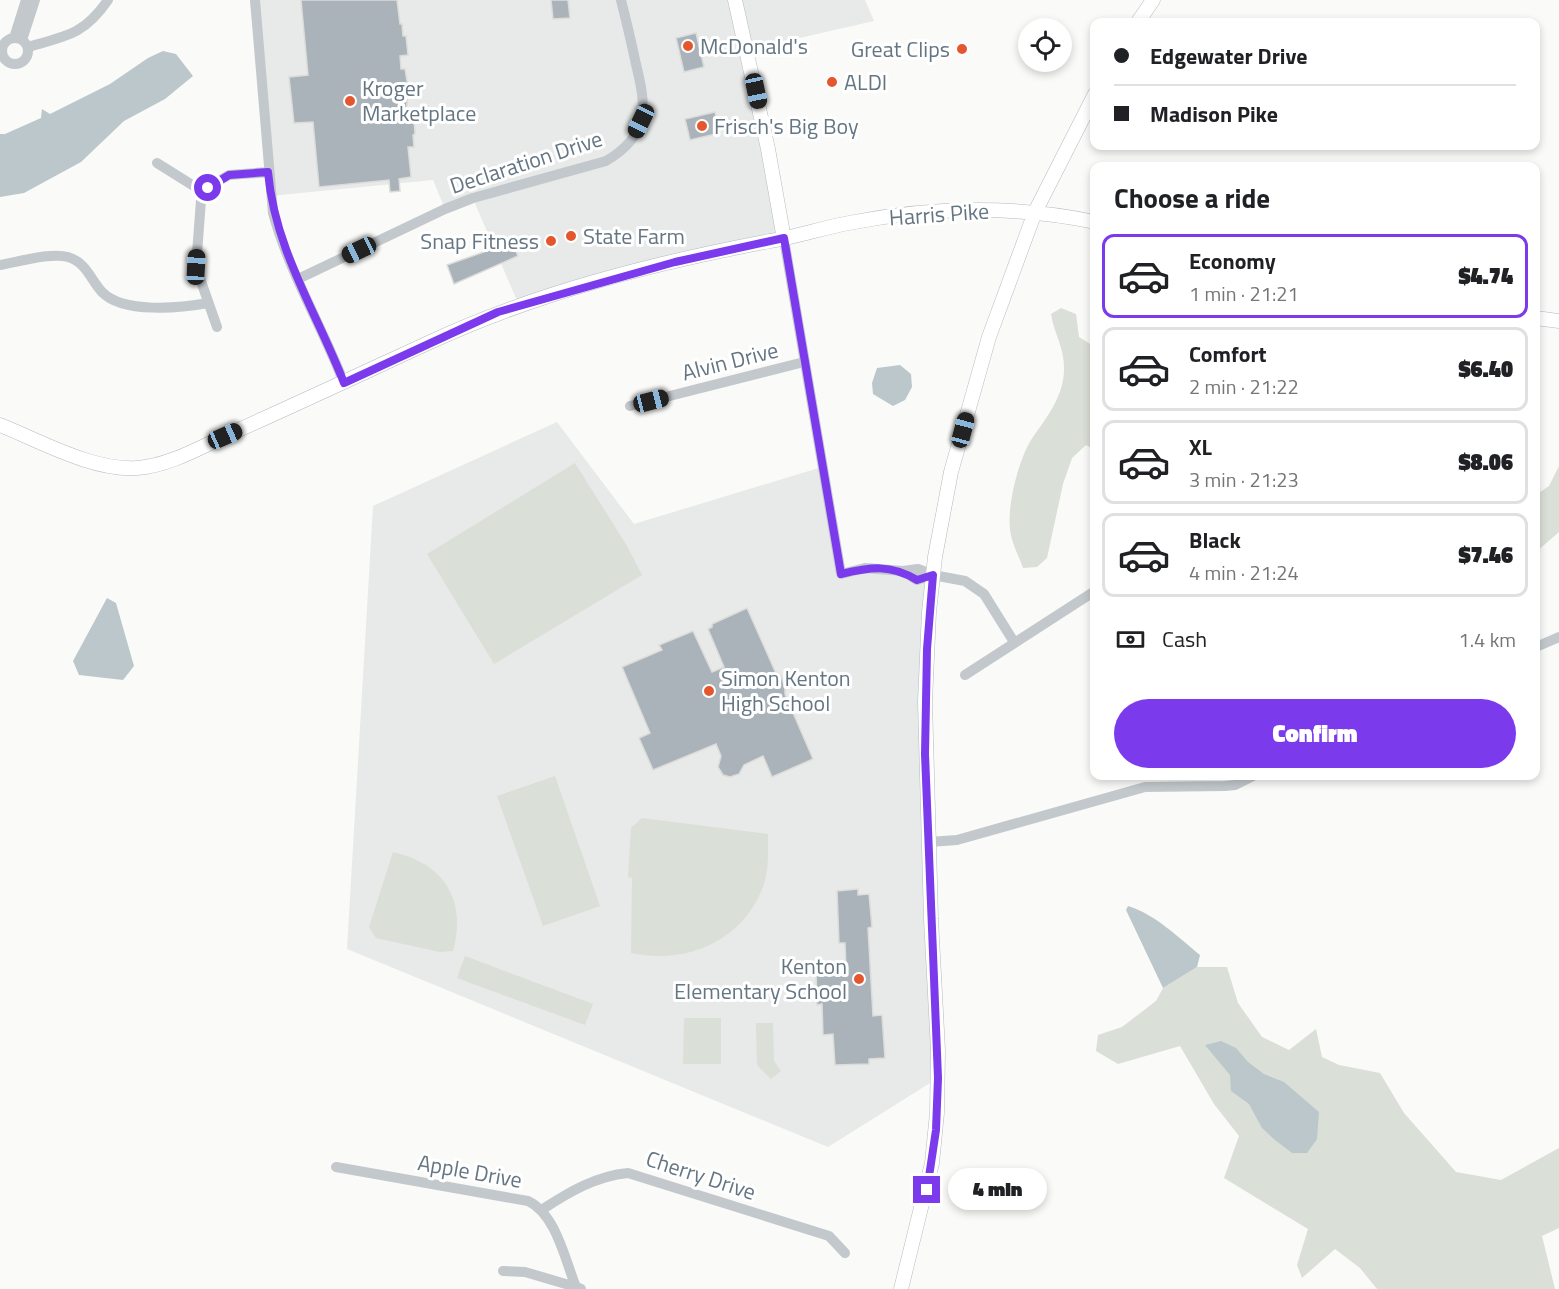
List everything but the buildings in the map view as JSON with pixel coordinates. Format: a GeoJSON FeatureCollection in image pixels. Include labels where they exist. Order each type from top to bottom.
{"type":"FeatureCollection","features":[{"type":"Feature","properties":{"kind":"main road"},"geometry":{"type":"LineString","coordinates":[[735,0],[766,140],[784,238]]}},
{"type":"Feature","properties":{"kind":"main road"},"geometry":{"type":"LineString","coordinates":[[1141,18],[1153,0]]}},
{"type":"Feature","properties":{"kind":"main road"},"geometry":{"type":"LineString","coordinates":[[901,1289],[932,1163],[937,1113],[938,1050],[925,702],[933,575],[951,472],[980,367],[1035,212],[1090,104]]}},
{"type":"Feature","properties":{"kind":"main road","name":"Harris Pike"},"geometry":{"type":"LineString","coordinates":[[0,425],[103,465],[140,468],[176,457],[498,312],[675,262],[849,223],[900,214],[957,210],[1035,212],[1090,221]]}},
{"type":"Feature","properties":{"kind":"main road"},"geometry":{"type":"LineString","coordinates":[[1540,319],[1559,321]]}},
{"type":"Feature","properties":{"kind":"street"},"geometry":{"type":"LineString","coordinates":[[22,42],[26,0]]}},
{"type":"Feature","properties":{"kind":"street"},"geometry":{"type":"LineString","coordinates":[[22,42],[35,0]]}},
{"type":"Feature","properties":{"kind":"street"},"geometry":{"type":"LineString","coordinates":[[22,42],[77,33],[97,16],[108,0]]}},
{"type":"Feature","properties":{"kind":"street"},"geometry":{"type":"LineString","coordinates":[[255,0],[268,172],[276,223],[344,383]]}},
{"type":"Feature","properties":{"kind":"street","name":"Declaration Drive"},"geometry":{"type":"LineString","coordinates":[[298,279],[445,209],[473,198],[606,161],[620,152],[631,142],[641,121],[644,101],[621,0]]}},
{"type":"Feature","properties":{"kind":"street"},"geometry":{"type":"LineString","coordinates":[[157,163],[205,193]]}},
{"type":"Feature","properties":{"kind":"street"},"geometry":{"type":"LineString","coordinates":[[216,327],[196,267],[201,200],[213,184],[229,175],[268,172]]}},
{"type":"Feature","properties":{"kind":"street"},"geometry":{"type":"LineString","coordinates":[[784,238],[841,574],[865,568],[903,571],[918,569],[933,575],[965,581],[984,594],[1014,642]]}},
{"type":"Feature","properties":{"kind":"street"},"geometry":{"type":"LineString","coordinates":[[0,265],[59,255],[71,258],[88,269],[102,292],[124,305],[184,308],[208,303]]}},
{"type":"Feature","properties":{"kind":"street","name":"Alvin Drive"},"geometry":{"type":"LineString","coordinates":[[630,406],[804,362]]}},
{"type":"Feature","properties":{"kind":"street"},"geometry":{"type":"LineString","coordinates":[[965,675],[1090,594]]}},
{"type":"Feature","properties":{"kind":"street"},"geometry":{"type":"LineString","coordinates":[[1540,645],[1559,637]]}},
{"type":"Feature","properties":{"kind":"street"},"geometry":{"type":"LineString","coordinates":[[929,842],[957,840],[1145,787],[1225,786],[1247,780]]}},
{"type":"Feature","properties":{"kind":"street","name":"Apple Drive"},"geometry":{"type":"LineString","coordinates":[[336,1167],[528,1201],[543,1209],[578,1288]]}},
{"type":"Feature","properties":{"kind":"street","name":"Cherry Drive"},"geometry":{"type":"LineString","coordinates":[[543,1209],[564,1195],[604,1177],[628,1173],[829,1236],[845,1253]]}},
{"type":"Feature","properties":{"kind":"street"},"geometry":{"type":"LineString","coordinates":[[503,1271],[525,1272],[578,1288]]}},
{"type":"Feature","properties":{"kind":"shaded area"},"geometry":{"type":"Polygon","coordinates":[[[250,0],[865,0],[874,21],[747,50],[784,239],[519,305],[473,199],[445,209],[433,180],[270,196],[250,0]]]}},
{"type":"Feature","properties":{"kind":"shaded area"},"geometry":{"type":"Polygon","coordinates":[[[163,51],[176,54],[193,76],[165,99],[124,121],[81,162],[24,193],[0,197],[0,134],[5,134],[41,118],[42,109],[50,114],[110,84],[148,58],[163,51]]]}},
{"type":"Feature","properties":{"kind":"shaded area"},"geometry":{"type":"Polygon","coordinates":[[[1061,308],[1076,314],[1079,337],[1090,344],[1090,447],[1086,445],[1072,458],[1063,484],[1047,558],[1037,567],[1023,568],[1013,544],[1010,507],[1023,456],[1053,406],[1063,380],[1064,363],[1051,314],[1061,308]]]}},
{"type":"Feature","properties":{"kind":"shaded area"},"geometry":{"type":"Polygon","coordinates":[[[900,365],[911,374],[912,387],[905,400],[893,406],[873,394],[872,383],[877,368],[900,365]]]}},
{"type":"Feature","properties":{"kind":"shaded area"},"geometry":{"type":"Polygon","coordinates":[[[557,422],[634,524],[822,467],[841,573],[865,568],[933,575],[929,612],[938,1078],[828,1147],[347,949],[373,506],[557,422]]]}},
{"type":"Feature","properties":{"kind":"shaded area"},"geometry":{"type":"Polygon","coordinates":[[[575,463],[627,546],[642,575],[494,664],[427,554],[575,463]]]}},
{"type":"Feature","properties":{"kind":"shaded area"},"geometry":{"type":"Polygon","coordinates":[[[1559,466],[1559,532],[1540,549],[1540,492],[1549,486],[1559,466]]]}},
{"type":"Feature","properties":{"kind":"shaded area"},"geometry":{"type":"Polygon","coordinates":[[[107,598],[116,603],[134,666],[123,680],[79,675],[73,661],[107,598]]]}},
{"type":"Feature","properties":{"kind":"shaded area"},"geometry":{"type":"Polygon","coordinates":[[[555,776],[600,906],[543,926],[497,796],[555,776]]]}},
{"type":"Feature","properties":{"kind":"shaded area"},"geometry":{"type":"Polygon","coordinates":[[[642,818],[768,834],[764,884],[755,904],[743,921],[728,934],[711,944],[673,955],[652,956],[631,953],[632,878],[628,877],[631,828],[642,818]]]}},
{"type":"Feature","properties":{"kind":"shaded area"},"geometry":{"type":"Polygon","coordinates":[[[393,852],[426,865],[447,886],[454,900],[457,915],[457,932],[453,951],[440,952],[376,938],[369,927],[393,852]]]}},
{"type":"Feature","properties":{"kind":"shaded area"},"geometry":{"type":"Polygon","coordinates":[[[1128,906],[1157,921],[1200,955],[1197,967],[1163,988],[1126,910],[1128,906]]]}},
{"type":"Feature","properties":{"kind":"shaded area"},"geometry":{"type":"Polygon","coordinates":[[[465,956],[593,1004],[585,1025],[457,978],[465,956]]]}},
{"type":"Feature","properties":{"kind":"shaded area"},"geometry":{"type":"Polygon","coordinates":[[[1197,967],[1227,967],[1238,1003],[1262,1037],[1289,1050],[1316,1029],[1322,1057],[1339,1065],[1380,1073],[1404,1113],[1456,1172],[1501,1180],[1559,1148],[1559,1228],[1542,1236],[1555,1289],[1377,1289],[1360,1268],[1335,1249],[1302,1278],[1297,1265],[1308,1229],[1224,1178],[1239,1136],[1214,1104],[1180,1046],[1118,1064],[1096,1051],[1098,1035],[1122,1027],[1156,1001],[1163,988],[1197,967]]]}},
{"type":"Feature","properties":{"kind":"shaded area"},"geometry":{"type":"Polygon","coordinates":[[[684,1018],[721,1018],[721,1064],[683,1064],[684,1018]]]}},
{"type":"Feature","properties":{"kind":"shaded area"},"geometry":{"type":"Polygon","coordinates":[[[756,1023],[773,1023],[774,1061],[781,1071],[771,1079],[757,1065],[756,1023]]]}},
{"type":"Feature","properties":{"kind":"shaded area"},"geometry":{"type":"Polygon","coordinates":[[[1221,1041],[1236,1048],[1248,1062],[1264,1074],[1284,1082],[1319,1112],[1317,1139],[1307,1153],[1292,1153],[1275,1140],[1262,1128],[1249,1104],[1231,1091],[1230,1075],[1205,1045],[1221,1041]]]}},
{"type":"Feature","properties":{"kind":"place","name":"McDonald's"},"geometry":{"type":"Point","coordinates":[688,46]}},
{"type":"Feature","properties":{"kind":"place","name":"Great Clips"},"geometry":{"type":"Point","coordinates":[962,49]}},
{"type":"Feature","properties":{"kind":"place","name":"ALDI"},"geometry":{"type":"Point","coordinates":[832,82]}},
{"type":"Feature","properties":{"kind":"place","name":"Kroger Marketplace"},"geometry":{"type":"Point","coordinates":[350,101]}},
{"type":"Feature","properties":{"kind":"place","name":"Frisch's Big Boy"},"geometry":{"type":"Point","coordinates":[702,126]}},
{"type":"Feature","properties":{"kind":"place","name":"State Farm"},"geometry":{"type":"Point","coordinates":[571,236]}},
{"type":"Feature","properties":{"kind":"place","name":"Snap Fitness"},"geometry":{"type":"Point","coordinates":[551,241]}},
{"type":"Feature","properties":{"kind":"place","name":"Simon Kenton High School"},"geometry":{"type":"Point","coordinates":[709,691]}},
{"type":"Feature","properties":{"kind":"place","name":"Kenton Elementary School"},"geometry":{"type":"Point","coordinates":[859,979]}},
{"type":"Feature","properties":{"kind":"route"},"geometry":{"type":"LineString","coordinates":[[208,188],[229,175],[268,172],[273,213],[283,245],[330,346],[344,383],[498,312],[675,262],[784,238],[841,574],[865,568],[882,568],[903,571],[917,580],[933,575],[927,649],[925,754],[938,1078],[936,1130],[927,1190]]}}]}
